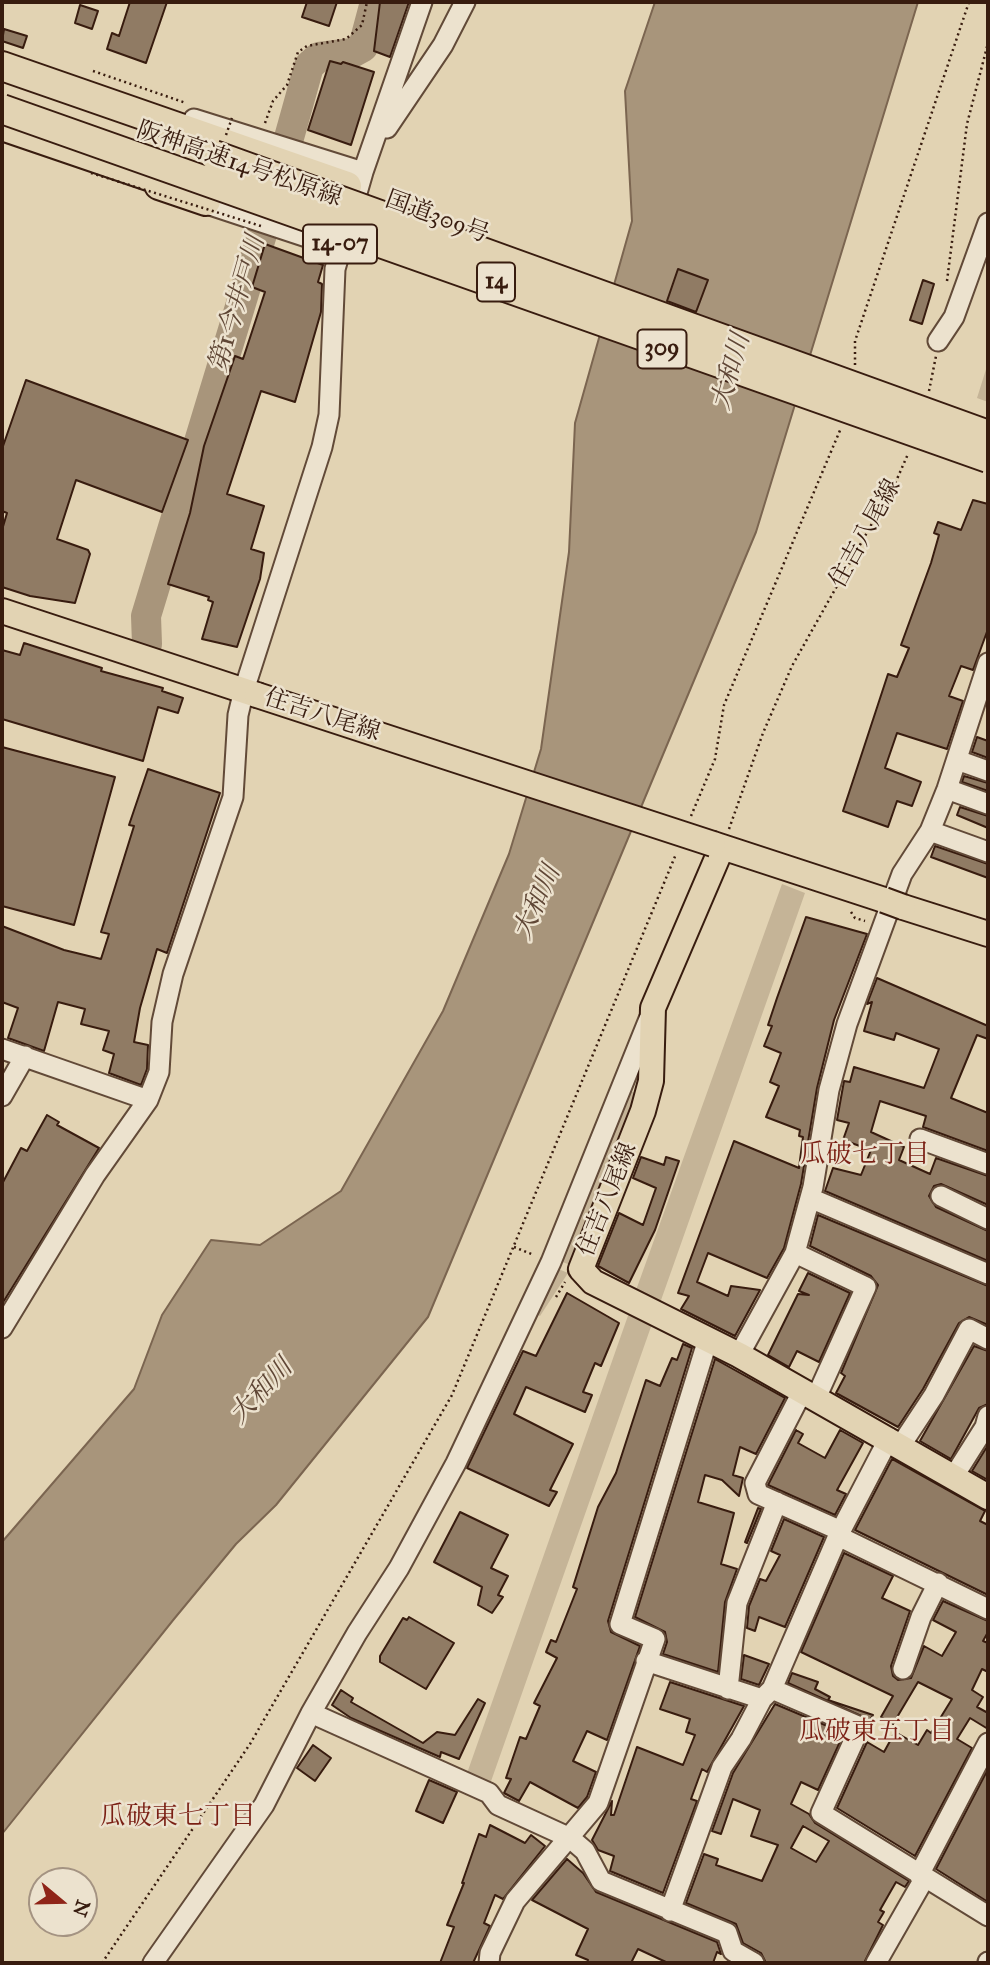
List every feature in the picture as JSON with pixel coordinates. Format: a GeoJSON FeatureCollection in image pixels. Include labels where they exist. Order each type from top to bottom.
{"type":"FeatureCollection","features":[{"type":"Feature","properties":{"kind":"highway","name":"阪神高速14号松原線"},"geometry":{"type":"LineString","coordinates":[[6,71],[214,155],[988,435]]}},
{"type":"Feature","properties":{"kind":"highway","name":"国道309号"},"geometry":{"type":"LineString","coordinates":[[6,71],[347,186],[988,419]]}},
{"type":"Feature","properties":{"kind":"highway","name":"国道309号"},"geometry":{"type":"LineString","coordinates":[[3,126],[587,322],[988,466]]}},
{"type":"Feature","properties":{"kind":"highway","name":"14-07"},"geometry":{"type":"LineString","coordinates":[[3,126],[340,244],[477,275]]}},
{"type":"Feature","properties":{"kind":"highway","name":"14"},"geometry":{"type":"LineString","coordinates":[[477,275],[988,458]]}},
{"type":"Feature","properties":{"kind":"main road","name":"住吉八尾線"},"geometry":{"type":"LineString","coordinates":[[2,611],[988,934]]}},
{"type":"Feature","properties":{"kind":"main road","name":"住吉八尾線"},"geometry":{"type":"LineString","coordinates":[[717,846],[653,1008],[651,1081],[643,1111],[581,1269],[593,1282],[739,1355],[895,1441],[988,1497]]}},
{"type":"Feature","properties":{"kind":"street"},"geometry":{"type":"LineString","coordinates":[[2,1328],[95,1175],[148,1100],[159,1072],[162,1022],[173,974],[233,797],[238,715],[250,692],[322,447],[328,415],[335,269],[344,249],[363,172],[422,2]]}},
{"type":"Feature","properties":{"kind":"street"},"geometry":{"type":"LineString","coordinates":[[363,172],[398,110],[443,45],[465,2]]}},
{"type":"Feature","properties":{"kind":"street"},"geometry":{"type":"LineString","coordinates":[[6,71],[260,140],[363,172]]}},
{"type":"Feature","properties":{"kind":"street"},"geometry":{"type":"LineString","coordinates":[[3,126],[344,249]]}},
{"type":"Feature","properties":{"kind":"street"},"geometry":{"type":"LineString","coordinates":[[939,341],[954,317],[988,223]]}},
{"type":"Feature","properties":{"kind":"street"},"geometry":{"type":"LineString","coordinates":[[739,1355],[794,1253],[810,1198],[832,1077],[847,1024],[902,874],[930,831],[957,760],[981,714],[988,663]]}},
{"type":"Feature","properties":{"kind":"street"},"geometry":{"type":"LineString","coordinates":[[957,760],[988,771]]}},
{"type":"Feature","properties":{"kind":"street"},"geometry":{"type":"LineString","coordinates":[[947,789],[988,804]]}},
{"type":"Feature","properties":{"kind":"street"},"geometry":{"type":"LineString","coordinates":[[930,831],[988,852]]}},
{"type":"Feature","properties":{"kind":"street"},"geometry":{"type":"LineString","coordinates":[[153,1963],[264,1805],[311,1713],[357,1633],[399,1568],[506,1363],[551,1262],[653,1008]]}},
{"type":"Feature","properties":{"kind":"street"},"geometry":{"type":"LineString","coordinates":[[2,1049],[148,1100]]}},
{"type":"Feature","properties":{"kind":"street"},"geometry":{"type":"LineString","coordinates":[[2,1096],[25,1056]]}},
{"type":"Feature","properties":{"kind":"street"},"geometry":{"type":"LineString","coordinates":[[920,1139],[988,1164]]}},
{"type":"Feature","properties":{"kind":"street"},"geometry":{"type":"LineString","coordinates":[[941,1196],[988,1219]]}},
{"type":"Feature","properties":{"kind":"street"},"geometry":{"type":"LineString","coordinates":[[810,1198],[988,1274]]}},
{"type":"Feature","properties":{"kind":"street"},"geometry":{"type":"LineString","coordinates":[[794,1253],[866,1287],[810,1394],[755,1483],[758,1494],[988,1609]]}},
{"type":"Feature","properties":{"kind":"street"},"geometry":{"type":"LineString","coordinates":[[670,1911],[722,1767],[767,1694],[839,1534],[895,1441],[934,1395],[969,1329],[988,1339]]}},
{"type":"Feature","properties":{"kind":"street"},"geometry":{"type":"LineString","coordinates":[[489,1963],[490,1953],[514,1901],[598,1803],[654,1639],[620,1624],[709,1339]]}},
{"type":"Feature","properties":{"kind":"street"},"geometry":{"type":"LineString","coordinates":[[954,1476],[985,1427],[988,1416]]}},
{"type":"Feature","properties":{"kind":"street"},"geometry":{"type":"LineString","coordinates":[[728,1689],[737,1603],[777,1502]]}},
{"type":"Feature","properties":{"kind":"street"},"geometry":{"type":"LineString","coordinates":[[903,1669],[921,1617],[938,1583]]}},
{"type":"Feature","properties":{"kind":"street"},"geometry":{"type":"LineString","coordinates":[[646,1661],[728,1689],[767,1694],[860,1727],[821,1814],[988,1916]]}},
{"type":"Feature","properties":{"kind":"street"},"geometry":{"type":"LineString","coordinates":[[311,1713],[489,1793],[498,1805],[570,1838],[584,1851],[601,1881],[727,1933],[733,1951],[754,1963]]}},
{"type":"Feature","properties":{"kind":"street"},"geometry":{"type":"LineString","coordinates":[[876,1963],[988,1743]]}},
{"type":"Feature","properties":{"kind":"path"},"geometry":{"type":"LineString","coordinates":[[260,140],[274,101],[286,85],[298,52],[307,46],[346,39],[362,25],[367,2]]}},
{"type":"Feature","properties":{"kind":"path"},"geometry":{"type":"LineString","coordinates":[[855,369],[855,341],[969,2]]}},
{"type":"Feature","properties":{"kind":"path"},"geometry":{"type":"LineString","coordinates":[[946,287],[967,124],[988,43]]}},
{"type":"Feature","properties":{"kind":"path"},"geometry":{"type":"LineString","coordinates":[[93,71],[194,106]]}},
{"type":"Feature","properties":{"kind":"path"},"geometry":{"type":"LineString","coordinates":[[927,398],[939,341]]}},
{"type":"Feature","properties":{"kind":"path"},"geometry":{"type":"LineString","coordinates":[[688,824],[715,759],[724,705],[844,422]]}},
{"type":"Feature","properties":{"kind":"path","name":"住吉八尾線"},"geometry":{"type":"LineString","coordinates":[[717,846],[792,666],[897,479],[911,447]]}},
{"type":"Feature","properties":{"kind":"path"},"geometry":{"type":"LineString","coordinates":[[102,1963],[250,1744],[452,1395],[678,849]]}},
{"type":"Feature","properties":{"kind":"path"},"geometry":{"type":"LineString","coordinates":[[849,908],[855,918],[881,926]]}},
{"type":"Feature","properties":{"kind":"path"},"geometry":{"type":"LineString","coordinates":[[514,1247],[530,1253]]}},
{"type":"Feature","properties":{"kind":"shaded area"},"geometry":{"type":"Polygon","coordinates":[[[988,363],[988,402],[977,398],[988,363]]]}},
{"type":"Feature","properties":{"kind":"shaded area"},"geometry":{"type":"Polygon","coordinates":[[[782,884],[805,893],[660,1303],[635,1293],[782,884]]]}},
{"type":"Feature","properties":{"kind":"shaded area"},"geometry":{"type":"Polygon","coordinates":[[[630,1091],[641,1095],[573,1266],[560,1261],[630,1091]]]}},
{"type":"Feature","properties":{"kind":"shaded area"},"geometry":{"type":"Polygon","coordinates":[[[556,1268],[568,1273],[540,1316],[536,1314],[556,1268]]]}},
{"type":"Feature","properties":{"kind":"shaded area"},"geometry":{"type":"Polygon","coordinates":[[[630,1310],[653,1321],[489,1787],[465,1779],[630,1310]]]}},
{"type":"Feature","properties":{"kind":"water","name":"大和川"},"geometry":{"type":"Polygon","coordinates":[[[655,2],[918,2],[756,532],[428,1317],[276,1505],[236,1544],[174,1619],[2,1834],[2,1542],[134,1389],[162,1315],[211,1240],[260,1245],[341,1191],[443,1011],[509,854],[541,749],[569,552],[575,423],[632,221],[625,91],[655,2]]]}},
{"type":"Feature","properties":{"kind":"building"},"geometry":{"type":"Polygon","coordinates":[[[130,2],[167,2],[146,63],[107,49],[112,33],[119,36],[130,2]]]}},
{"type":"Feature","properties":{"kind":"building"},"geometry":{"type":"Polygon","coordinates":[[[307,2],[337,2],[329,26],[302,17],[307,2]]]}},
{"type":"Feature","properties":{"kind":"building"},"geometry":{"type":"Polygon","coordinates":[[[380,2],[409,2],[390,57],[374,51],[380,2]]]}},
{"type":"Feature","properties":{"kind":"building"},"geometry":{"type":"Polygon","coordinates":[[[80,5],[98,11],[92,29],[75,23],[80,5]]]}},
{"type":"Feature","properties":{"kind":"building"},"geometry":{"type":"Polygon","coordinates":[[[4,29],[27,36],[23,48],[2,41],[4,29]]]}},
{"type":"Feature","properties":{"kind":"building"},"geometry":{"type":"Polygon","coordinates":[[[330,61],[341,64],[343,62],[374,72],[351,145],[308,130],[330,61]]]}},
{"type":"Feature","properties":{"kind":"building"},"geometry":{"type":"Polygon","coordinates":[[[265,244],[323,265],[318,282],[322,284],[321,312],[295,402],[261,391],[227,494],[264,506],[251,549],[264,553],[260,579],[237,647],[202,639],[213,602],[208,600],[209,597],[168,584],[190,513],[204,446],[235,356],[243,359],[265,292],[252,287],[265,244]]]}},
{"type":"Feature","properties":{"kind":"building"},"geometry":{"type":"Polygon","coordinates":[[[678,269],[708,280],[696,312],[667,301],[678,269]]]}},
{"type":"Feature","properties":{"kind":"building"},"geometry":{"type":"Polygon","coordinates":[[[923,280],[934,284],[922,324],[910,320],[923,280]]]}},
{"type":"Feature","properties":{"kind":"building"},"geometry":{"type":"Polygon","coordinates":[[[26,380],[188,440],[162,512],[76,480],[57,539],[88,550],[90,554],[75,603],[30,596],[2,587],[2,530],[7,513],[2,511],[2,449],[26,380]]]}},
{"type":"Feature","properties":{"kind":"building"},"geometry":{"type":"Polygon","coordinates":[[[973,500],[988,504],[988,629],[973,670],[961,666],[949,696],[963,701],[947,749],[897,733],[885,768],[921,782],[912,806],[897,801],[888,827],[843,811],[888,674],[897,677],[909,648],[901,645],[931,563],[939,535],[934,533],[938,522],[961,530],[973,500]]]}},
{"type":"Feature","properties":{"kind":"building"},"geometry":{"type":"Polygon","coordinates":[[[24,643],[102,668],[101,671],[163,688],[162,691],[183,698],[178,713],[158,707],[143,761],[2,719],[2,650],[20,655],[24,643]]]}},
{"type":"Feature","properties":{"kind":"building"},"geometry":{"type":"Polygon","coordinates":[[[977,737],[988,741],[988,758],[972,752],[977,737]]]}},
{"type":"Feature","properties":{"kind":"building"},"geometry":{"type":"Polygon","coordinates":[[[2,747],[115,777],[74,925],[2,906],[2,747]]]}},
{"type":"Feature","properties":{"kind":"building"},"geometry":{"type":"Polygon","coordinates":[[[148,769],[220,793],[167,953],[157,949],[140,1008],[134,1042],[148,1045],[147,1069],[141,1085],[109,1073],[114,1054],[103,1050],[109,1031],[81,1024],[85,1009],[58,1002],[44,1051],[8,1038],[18,1008],[2,1002],[2,926],[64,950],[101,959],[109,934],[101,932],[134,826],[129,825],[148,769]]]}},
{"type":"Feature","properties":{"kind":"building"},"geometry":{"type":"Polygon","coordinates":[[[964,776],[988,783],[988,791],[962,782],[964,776]]]}},
{"type":"Feature","properties":{"kind":"building"},"geometry":{"type":"Polygon","coordinates":[[[960,807],[988,816],[988,828],[957,815],[960,807]]]}},
{"type":"Feature","properties":{"kind":"building"},"geometry":{"type":"Polygon","coordinates":[[[935,846],[988,864],[988,878],[931,857],[935,846]]]}},
{"type":"Feature","properties":{"kind":"building"},"geometry":{"type":"Polygon","coordinates":[[[806,917],[867,934],[834,1020],[817,1088],[801,1184],[784,1248],[767,1278],[708,1253],[697,1282],[728,1296],[731,1286],[760,1290],[735,1336],[681,1309],[689,1296],[678,1293],[734,1141],[799,1168],[803,1137],[799,1136],[800,1130],[766,1117],[779,1086],[770,1082],[781,1053],[764,1046],[772,1026],[768,1025],[806,917]]]}},
{"type":"Feature","properties":{"kind":"building"},"geometry":{"type":"Polygon","coordinates":[[[877,978],[988,1026],[988,1039],[977,1035],[951,1098],[988,1113],[988,1151],[923,1127],[926,1116],[880,1101],[871,1132],[904,1147],[899,1160],[930,1174],[936,1158],[988,1176],[988,1205],[941,1184],[934,1186],[929,1196],[936,1207],[988,1231],[988,1261],[825,1191],[833,1168],[861,1175],[871,1150],[843,1140],[849,1123],[837,1120],[844,1081],[850,1082],[854,1067],[924,1088],[939,1049],[896,1033],[894,1040],[864,1031],[872,1002],[867,1004],[877,978]]]}},
{"type":"Feature","properties":{"kind":"building"},"geometry":{"type":"Polygon","coordinates":[[[47,1115],[59,1122],[57,1125],[99,1148],[2,1304],[2,1184],[21,1148],[27,1151],[47,1115]]]}},
{"type":"Feature","properties":{"kind":"building"},"geometry":{"type":"Polygon","coordinates":[[[641,1157],[664,1165],[666,1157],[679,1161],[655,1230],[629,1283],[598,1266],[619,1213],[643,1225],[656,1188],[633,1178],[641,1157]]]}},
{"type":"Feature","properties":{"kind":"building"},"geometry":{"type":"Polygon","coordinates":[[[818,1215],[988,1286],[988,1325],[969,1317],[959,1323],[923,1389],[898,1427],[836,1393],[845,1376],[841,1373],[878,1285],[871,1276],[810,1246],[818,1215]]]}},
{"type":"Feature","properties":{"kind":"building"},"geometry":{"type":"Polygon","coordinates":[[[808,1273],[850,1293],[819,1362],[797,1351],[789,1367],[768,1355],[798,1294],[809,1295],[799,1291],[808,1273]]]}},
{"type":"Feature","properties":{"kind":"building"},"geometry":{"type":"Polygon","coordinates":[[[567,1293],[619,1323],[601,1366],[595,1363],[583,1392],[592,1395],[585,1412],[526,1387],[514,1414],[573,1444],[550,1490],[557,1492],[549,1506],[467,1468],[523,1351],[536,1356],[567,1293]]]}},
{"type":"Feature","properties":{"kind":"building"},"geometry":{"type":"Polygon","coordinates":[[[683,1344],[692,1348],[608,1621],[611,1632],[640,1646],[607,1740],[587,1731],[573,1761],[596,1772],[587,1797],[578,1808],[530,1782],[519,1801],[504,1793],[511,1779],[506,1778],[520,1737],[526,1739],[540,1706],[534,1703],[557,1658],[546,1652],[551,1640],[556,1642],[577,1589],[573,1587],[598,1507],[616,1473],[646,1380],[660,1386],[672,1358],[677,1360],[683,1344]]]}},
{"type":"Feature","properties":{"kind":"building"},"geometry":{"type":"Polygon","coordinates":[[[974,1346],[988,1351],[988,1404],[979,1408],[951,1459],[920,1441],[974,1346]]]}},
{"type":"Feature","properties":{"kind":"building"},"geometry":{"type":"Polygon","coordinates":[[[715,1359],[785,1398],[756,1454],[740,1447],[733,1475],[743,1478],[739,1496],[722,1480],[705,1475],[698,1502],[734,1513],[721,1564],[737,1569],[725,1602],[718,1672],[663,1654],[667,1642],[665,1632],[635,1617],[715,1359]]]}},
{"type":"Feature","properties":{"kind":"building"},"geometry":{"type":"Polygon","coordinates":[[[796,1430],[803,1434],[798,1443],[825,1458],[840,1430],[863,1443],[837,1490],[846,1494],[835,1515],[768,1485],[796,1430]]]}},
{"type":"Feature","properties":{"kind":"building"},"geometry":{"type":"Polygon","coordinates":[[[988,1445],[988,1480],[972,1471],[988,1445]]]}},
{"type":"Feature","properties":{"kind":"building"},"geometry":{"type":"Polygon","coordinates":[[[892,1459],[985,1511],[980,1521],[988,1525],[988,1595],[855,1530],[892,1459]]]}},
{"type":"Feature","properties":{"kind":"building"},"geometry":{"type":"Polygon","coordinates":[[[758,1508],[761,1509],[747,1543],[745,1542],[758,1508]]]}},
{"type":"Feature","properties":{"kind":"building"},"geometry":{"type":"Polygon","coordinates":[[[460,1512],[508,1535],[491,1568],[508,1576],[498,1595],[503,1597],[492,1613],[478,1605],[482,1587],[434,1562],[460,1512]]]}},
{"type":"Feature","properties":{"kind":"building"},"geometry":{"type":"Polygon","coordinates":[[[784,1519],[824,1537],[785,1627],[759,1617],[755,1631],[747,1628],[749,1606],[760,1579],[766,1581],[780,1555],[771,1551],[784,1519]]]}},
{"type":"Feature","properties":{"kind":"building"},"geometry":{"type":"Polygon","coordinates":[[[844,1553],[893,1576],[882,1598],[910,1611],[891,1666],[893,1676],[898,1680],[911,1678],[924,1646],[942,1656],[956,1632],[933,1620],[943,1601],[988,1621],[988,1632],[983,1641],[988,1643],[988,1672],[982,1669],[972,1690],[983,1697],[977,1707],[988,1713],[988,1729],[970,1718],[957,1739],[972,1748],[915,1856],[837,1808],[867,1742],[884,1752],[895,1732],[918,1745],[927,1730],[931,1733],[952,1699],[918,1682],[893,1724],[881,1717],[893,1696],[801,1652],[844,1553]]]}},
{"type":"Feature","properties":{"kind":"building"},"geometry":{"type":"Polygon","coordinates":[[[409,1617],[454,1643],[426,1689],[380,1662],[380,1656],[403,1618],[407,1620],[409,1617]]]}},
{"type":"Feature","properties":{"kind":"building"},"geometry":{"type":"Polygon","coordinates":[[[744,1655],[769,1664],[759,1685],[741,1679],[744,1655]]]}},
{"type":"Feature","properties":{"kind":"building"},"geometry":{"type":"Polygon","coordinates":[[[792,1673],[818,1682],[815,1689],[830,1697],[828,1700],[873,1715],[870,1720],[788,1683],[792,1673]]]}},
{"type":"Feature","properties":{"kind":"building"},"geometry":{"type":"Polygon","coordinates":[[[670,1682],[744,1706],[707,1772],[702,1769],[691,1799],[697,1801],[663,1893],[610,1871],[614,1856],[598,1850],[592,1840],[612,1801],[611,1815],[614,1815],[637,1747],[683,1765],[695,1735],[686,1732],[690,1719],[660,1709],[670,1682]]]}},
{"type":"Feature","properties":{"kind":"building"},"geometry":{"type":"Polygon","coordinates":[[[341,1690],[353,1698],[351,1702],[423,1743],[437,1732],[455,1735],[478,1699],[485,1703],[459,1759],[441,1752],[440,1757],[351,1718],[332,1705],[341,1690]]]}},
{"type":"Feature","properties":{"kind":"building"},"geometry":{"type":"Polygon","coordinates":[[[775,1704],[844,1733],[818,1790],[801,1782],[791,1804],[809,1814],[815,1823],[909,1881],[905,1887],[896,1882],[880,1910],[884,1912],[878,1922],[883,1925],[864,1963],[766,1963],[761,1953],[743,1943],[736,1924],[686,1903],[704,1854],[718,1859],[716,1865],[762,1881],[778,1845],[751,1836],[760,1810],[733,1799],[721,1834],[712,1831],[733,1773],[775,1704]],[[803,1826],[791,1848],[816,1862],[829,1841],[803,1826]]]}},
{"type":"Feature","properties":{"kind":"building"},"geometry":{"type":"Polygon","coordinates":[[[313,1745],[331,1758],[315,1781],[297,1768],[313,1745]]]}},
{"type":"Feature","properties":{"kind":"building"},"geometry":{"type":"Polygon","coordinates":[[[988,1769],[988,1902],[936,1869],[988,1769]]]}},
{"type":"Feature","properties":{"kind":"building"},"geometry":{"type":"Polygon","coordinates":[[[429,1780],[457,1792],[443,1823],[416,1811],[429,1780]]]}},
{"type":"Feature","properties":{"kind":"building"},"geometry":{"type":"Polygon","coordinates":[[[490,1825],[525,1843],[531,1835],[545,1846],[503,1899],[495,1895],[484,1923],[490,1926],[473,1963],[440,1963],[454,1927],[447,1925],[464,1883],[479,1834],[486,1837],[490,1825]]]}},
{"type":"Feature","properties":{"kind":"building"},"geometry":{"type":"Polygon","coordinates":[[[567,1859],[583,1873],[596,1892],[717,1942],[721,1954],[717,1952],[713,1963],[668,1963],[638,1949],[631,1963],[586,1963],[588,1960],[576,1955],[588,1929],[532,1900],[567,1859]]]}},
{"type":"Feature","properties":{"kind":"waterway","name":"第1今井戸川"},"geometry":{"type":"LineString","coordinates":[[147,644],[146,616],[263,231],[309,66],[319,57],[352,53],[363,47],[375,2]]}},
{"type":"Feature","properties":{"kind":"district","name":"瓜破七丁目"},"geometry":{"type":"Point","coordinates":[865,1156]}},
{"type":"Feature","properties":{"kind":"district","name":"瓜破東五丁目"},"geometry":{"type":"Point","coordinates":[877,1733]}},
{"type":"Feature","properties":{"kind":"district","name":"瓜破東七丁目"},"geometry":{"type":"Point","coordinates":[178,1818]}}]}
